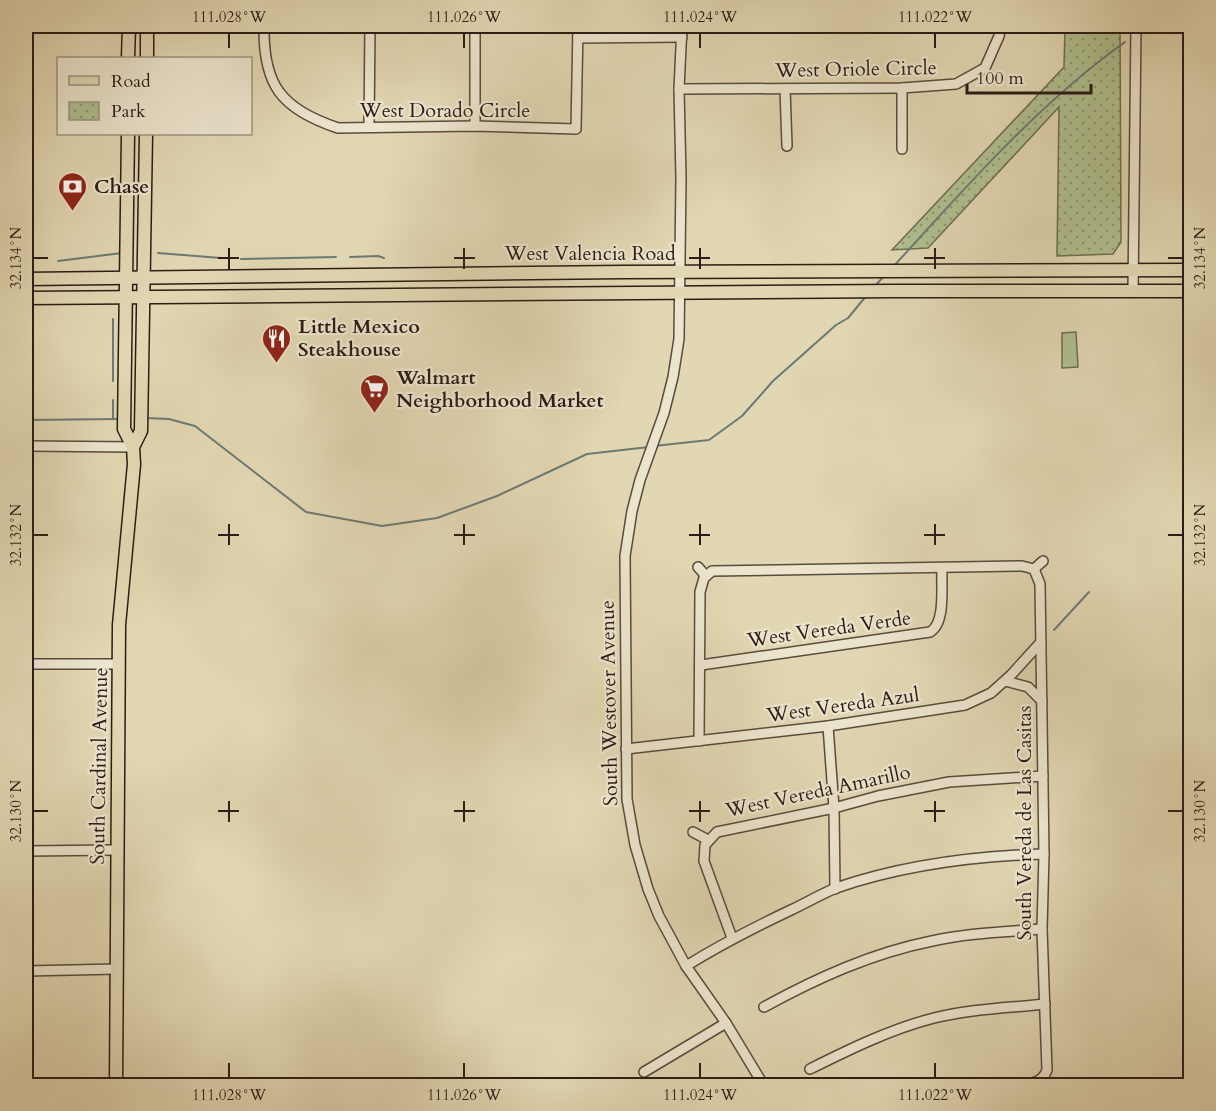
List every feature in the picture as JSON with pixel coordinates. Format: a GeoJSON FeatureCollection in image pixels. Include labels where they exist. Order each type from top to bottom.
{"type":"FeatureCollection","features":[{"type":"Feature","properties":{"kind":"main road"},"geometry":{"type":"LineString","coordinates":[[128,57],[129,26]]}},
{"type":"Feature","properties":{"kind":"main road"},"geometry":{"type":"LineString","coordinates":[[147,26],[147,57]]}},
{"type":"Feature","properties":{"kind":"main road"},"geometry":{"type":"LineString","coordinates":[[128,135],[124,429],[134,447]]}},
{"type":"Feature","properties":{"kind":"main road","name":"South Cardinal Avenue"},"geometry":{"type":"LineString","coordinates":[[116,1086],[121,592],[127,546],[134,447],[141,429],[146,135]]}},
{"type":"Feature","properties":{"kind":"main road","name":"West Valencia Road"},"geometry":{"type":"LineString","coordinates":[[26,279],[407,274],[1191,270]]}},
{"type":"Feature","properties":{"kind":"main road"},"geometry":{"type":"LineString","coordinates":[[404,295],[407,274]]}},
{"type":"Feature","properties":{"kind":"main road","name":"West Valencia Road"},"geometry":{"type":"LineString","coordinates":[[26,298],[679,292],[1191,291]]}},
{"type":"Feature","properties":{"kind":"street","name":"West Dorado Circle"},"geometry":{"type":"LineString","coordinates":[[264,26],[265,59],[275,88],[297,109],[316,120],[338,128],[475,126],[576,129],[578,38]]}},
{"type":"Feature","properties":{"kind":"street"},"geometry":{"type":"LineString","coordinates":[[369,126],[370,26]]}},
{"type":"Feature","properties":{"kind":"street"},"geometry":{"type":"LineString","coordinates":[[475,126],[476,26]]}},
{"type":"Feature","properties":{"kind":"street"},"geometry":{"type":"LineString","coordinates":[[578,26],[578,38],[682,38]]}},
{"type":"Feature","properties":{"kind":"street","name":"South Westover Avenue"},"geometry":{"type":"LineString","coordinates":[[682,26],[679,89],[681,178],[679,339],[675,368],[660,424],[640,480],[632,511],[625,556],[627,799],[635,845],[659,916],[686,966],[726,1023],[764,1086]]}},
{"type":"Feature","properties":{"kind":"street","name":"West Oriole Circle"},"geometry":{"type":"LineString","coordinates":[[679,89],[902,88],[956,84],[985,68],[1001,26]]}},
{"type":"Feature","properties":{"kind":"street"},"geometry":{"type":"LineString","coordinates":[[1133,291],[1136,26]]}},
{"type":"Feature","properties":{"kind":"street"},"geometry":{"type":"LineString","coordinates":[[902,88],[902,149]]}},
{"type":"Feature","properties":{"kind":"street"},"geometry":{"type":"LineString","coordinates":[[785,89],[787,146]]}},
{"type":"Feature","properties":{"kind":"street"},"geometry":{"type":"LineString","coordinates":[[26,446],[134,447]]}},
{"type":"Feature","properties":{"kind":"street"},"geometry":{"type":"LineString","coordinates":[[699,741],[700,592],[702,580],[717,570],[1022,566],[1034,570],[1043,561]]}},
{"type":"Feature","properties":{"kind":"street"},"geometry":{"type":"LineString","coordinates":[[698,567],[706,576]]}},
{"type":"Feature","properties":{"kind":"street","name":"West Vereda Verde"},"geometry":{"type":"LineString","coordinates":[[701,665],[930,632],[936,628],[940,620],[942,568]]}},
{"type":"Feature","properties":{"kind":"street","name":"South Vereda de Las Casitas"},"geometry":{"type":"LineString","coordinates":[[998,1086],[1034,1083],[1044,1078],[1047,1070],[1042,929],[1044,854],[1041,584],[1034,570]]}},
{"type":"Feature","properties":{"kind":"street","name":"West Vereda Azul"},"geometry":{"type":"LineString","coordinates":[[626,749],[828,726],[965,705],[991,693],[1041,642]]}},
{"type":"Feature","properties":{"kind":"street"},"geometry":{"type":"LineString","coordinates":[[26,664],[119,664]]}},
{"type":"Feature","properties":{"kind":"street"},"geometry":{"type":"LineString","coordinates":[[1005,681],[1028,687],[1042,701]]}},
{"type":"Feature","properties":{"kind":"street"},"geometry":{"type":"LineString","coordinates":[[828,726],[834,808],[835,889]]}},
{"type":"Feature","properties":{"kind":"street","name":"West Vereda Amarillo"},"geometry":{"type":"LineString","coordinates":[[732,938],[704,861],[704,851],[708,840],[717,832],[949,782],[1043,776]]}},
{"type":"Feature","properties":{"kind":"street"},"geometry":{"type":"LineString","coordinates":[[693,832],[708,840]]}},
{"type":"Feature","properties":{"kind":"street"},"geometry":{"type":"LineString","coordinates":[[26,851],[117,850]]}},
{"type":"Feature","properties":{"kind":"street"},"geometry":{"type":"LineString","coordinates":[[686,966],[732,938],[835,889],[896,871],[935,863],[1000,855],[1044,854]]}},
{"type":"Feature","properties":{"kind":"street"},"geometry":{"type":"LineString","coordinates":[[764,1007],[858,962],[898,950],[932,941],[983,933],[1042,929]]}},
{"type":"Feature","properties":{"kind":"street"},"geometry":{"type":"LineString","coordinates":[[26,971],[117,969]]}},
{"type":"Feature","properties":{"kind":"street"},"geometry":{"type":"LineString","coordinates":[[810,1069],[856,1045],[933,1018],[974,1011],[1045,1004]]}},
{"type":"Feature","properties":{"kind":"street"},"geometry":{"type":"LineString","coordinates":[[644,1072],[726,1023]]}},
{"type":"Feature","properties":{"kind":"green space"},"geometry":{"type":"Polygon","coordinates":[[[1065,26],[1120,26],[1121,242],[1113,254],[1057,256],[1059,107],[928,248],[892,250],[1064,67],[1065,26]]]}},
{"type":"Feature","properties":{"kind":"green space"},"geometry":{"type":"Polygon","coordinates":[[[1076,332],[1078,367],[1062,368],[1062,333],[1076,332]]]}},
{"type":"Feature","properties":{"kind":"waterway"},"geometry":{"type":"LineString","coordinates":[[893,267],[1003,148],[1062,92],[1125,42]]}},
{"type":"Feature","properties":{"kind":"waterway"},"geometry":{"type":"LineString","coordinates":[[638,253],[664,252],[668,255]]}},
{"type":"Feature","properties":{"kind":"waterway"},"geometry":{"type":"LineString","coordinates":[[58,261],[122,253]]}},
{"type":"Feature","properties":{"kind":"waterway"},"geometry":{"type":"LineString","coordinates":[[158,253],[221,258]]}},
{"type":"Feature","properties":{"kind":"waterway"},"geometry":{"type":"LineString","coordinates":[[350,257],[378,256],[384,258]]}},
{"type":"Feature","properties":{"kind":"waterway"},"geometry":{"type":"LineString","coordinates":[[241,259],[336,257]]}},
{"type":"Feature","properties":{"kind":"waterway"},"geometry":{"type":"LineString","coordinates":[[875,286],[885,275]]}},
{"type":"Feature","properties":{"kind":"waterway"},"geometry":{"type":"LineString","coordinates":[[654,446],[709,440],[742,416],[773,381],[836,325],[848,318],[867,295]]}},
{"type":"Feature","properties":{"kind":"waterway"},"geometry":{"type":"LineString","coordinates":[[113,319],[113,381]]}},
{"type":"Feature","properties":{"kind":"waterway"},"geometry":{"type":"LineString","coordinates":[[113,400],[113,418]]}},
{"type":"Feature","properties":{"kind":"waterway"},"geometry":{"type":"LineString","coordinates":[[145,418],[169,419],[195,426],[306,512],[382,526],[437,518],[497,496],[587,454],[649,447]]}},
{"type":"Feature","properties":{"kind":"waterway"},"geometry":{"type":"LineString","coordinates":[[26,420],[119,419]]}},
{"type":"Feature","properties":{"kind":"waterway"},"geometry":{"type":"LineString","coordinates":[[1054,630],[1089,592]]}},
{"type":"Feature","properties":{"kind":"place","name":"Chase"},"geometry":{"type":"Point","coordinates":[73,212]}},
{"type":"Feature","properties":{"kind":"place","name":"Little Mexico Steakhouse"},"geometry":{"type":"Point","coordinates":[277,364]}},
{"type":"Feature","properties":{"kind":"place","name":"Walmart Neighborhood Market"},"geometry":{"type":"Point","coordinates":[375,414]}}]}
